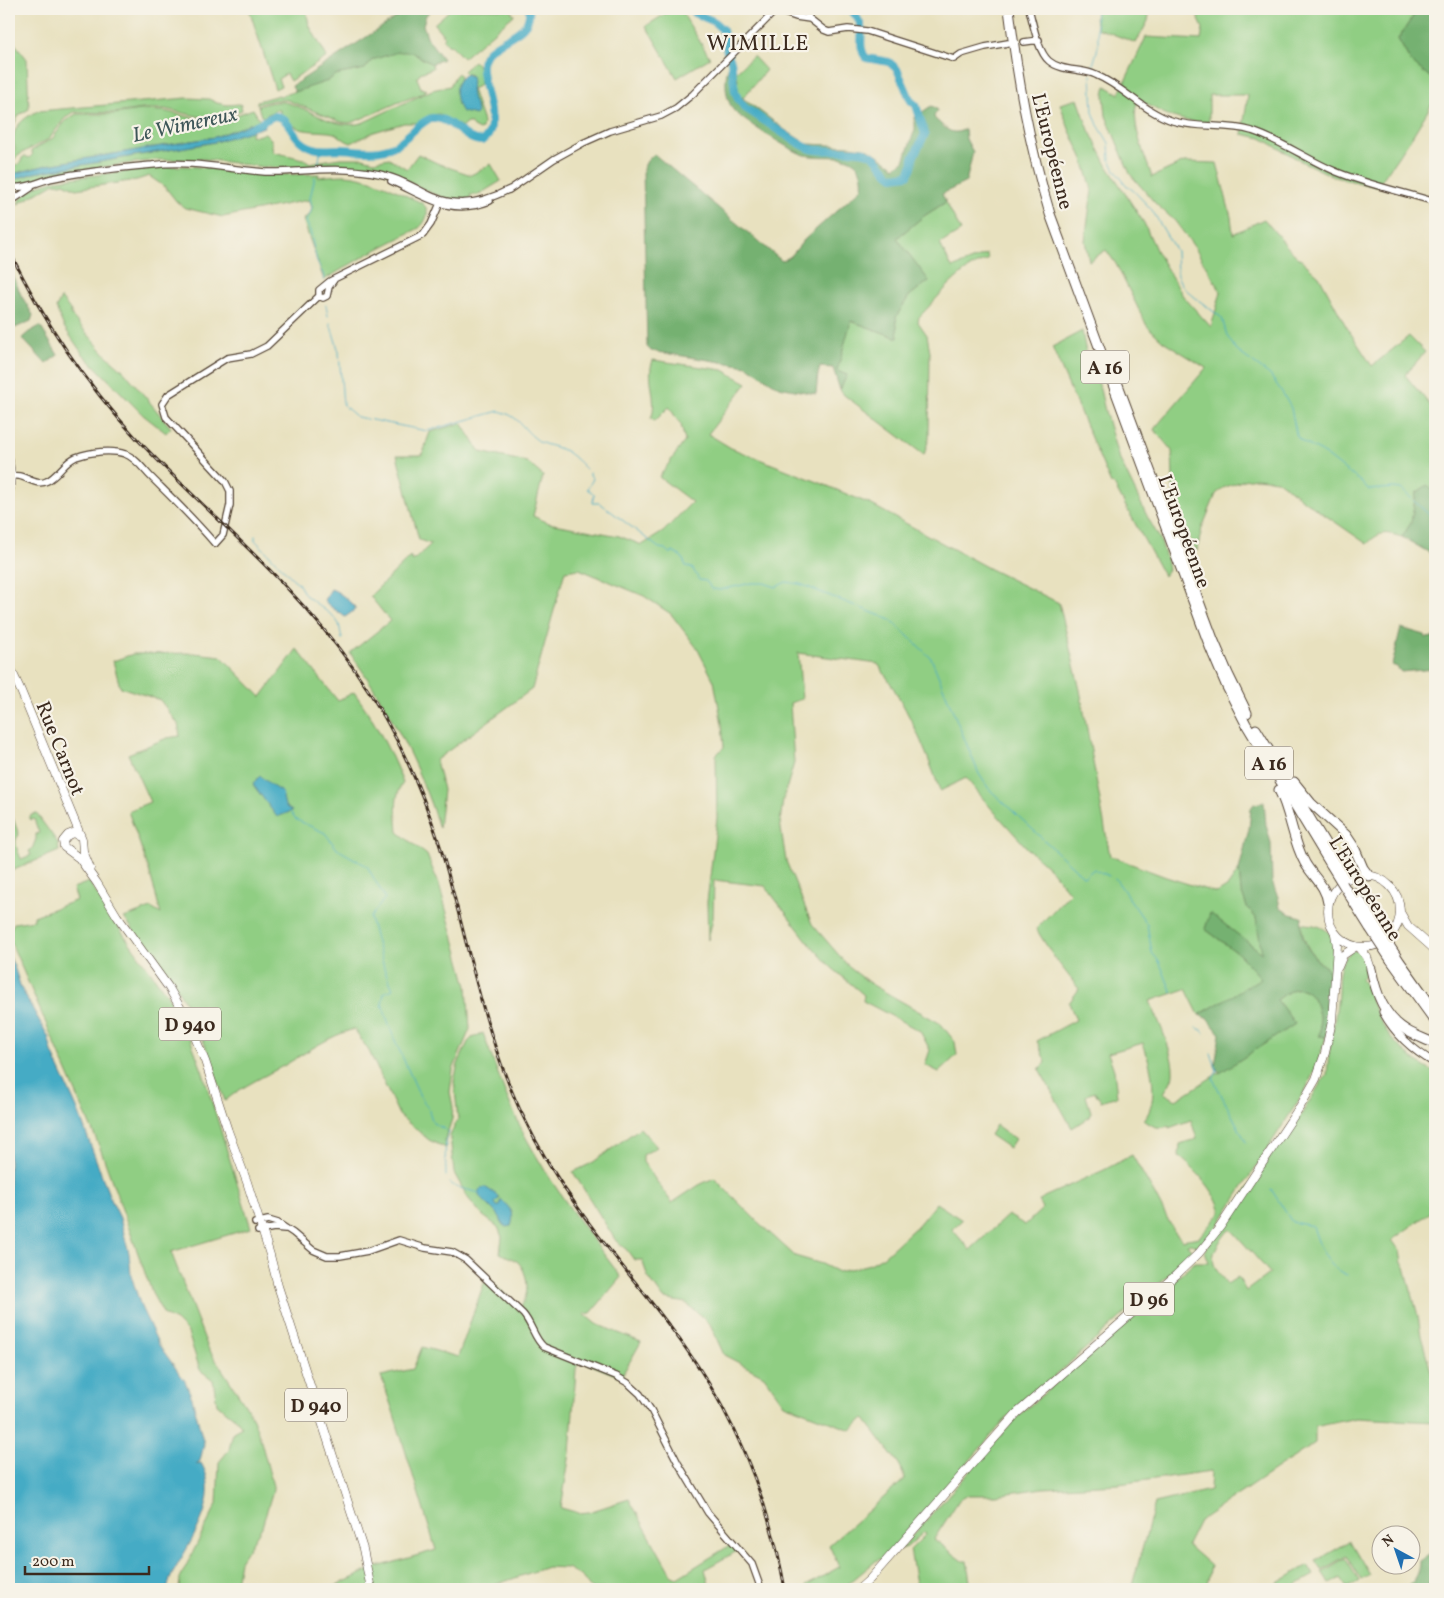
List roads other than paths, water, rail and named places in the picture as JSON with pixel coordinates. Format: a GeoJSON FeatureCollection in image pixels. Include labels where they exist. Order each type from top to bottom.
{"type":"FeatureCollection","features":[{"type":"Feature","properties":{"kind":"highway","name":"L'Européenne"},"geometry":{"type":"LineString","coordinates":[[1009,9],[1027,130],[1050,214],[1210,647],[1241,715],[1394,960],[1435,1021]]}},
{"type":"Feature","properties":{"kind":"highway","name":"L'Européenne"},"geometry":{"type":"LineString","coordinates":[[1016,9],[1030,117],[1043,171],[1062,234],[1219,654],[1243,706],[1334,864]]}},
{"type":"Feature","properties":{"kind":"highway"},"geometry":{"type":"LineString","coordinates":[[1241,715],[1286,803],[1302,857],[1325,890],[1328,903]]}},
{"type":"Feature","properties":{"kind":"highway"},"geometry":{"type":"LineString","coordinates":[[1268,749],[1276,756],[1306,798],[1348,838],[1362,867],[1370,876]]}},
{"type":"Feature","properties":{"kind":"highway","name":"L'Européenne"},"geometry":{"type":"LineString","coordinates":[[1394,960],[1435,1011]]}},
{"type":"Feature","properties":{"kind":"highway"},"geometry":{"type":"LineString","coordinates":[[1371,969],[1378,995],[1391,1017],[1404,1029],[1435,1044]]}},
{"type":"Feature","properties":{"kind":"main road"},"geometry":{"type":"LineString","coordinates":[[9,460],[9,497]]}},
{"type":"Feature","properties":{"kind":"main road","name":"Rue Carnot"},"geometry":{"type":"LineString","coordinates":[[10,669],[70,824],[71,829],[68,835]]}},
{"type":"Feature","properties":{"kind":"main road","name":"Rue Carnot"},"geometry":{"type":"LineString","coordinates":[[10,669],[21,691],[80,836]]}},
{"type":"Feature","properties":{"kind":"main road"},"geometry":{"type":"LineString","coordinates":[[73,833],[80,836],[82,846],[78,851],[66,850],[63,845],[68,835],[73,833]]}},
{"type":"Feature","properties":{"kind":"main road","name":"D 940"},"geometry":{"type":"LineString","coordinates":[[82,846],[97,883]]}},
{"type":"Feature","properties":{"kind":"main road","name":"D 940"},"geometry":{"type":"LineString","coordinates":[[72,852],[79,858],[97,883],[115,913],[169,988],[188,1019],[206,1062],[363,1549],[371,1589]]}},
{"type":"Feature","properties":{"kind":"main road"},"geometry":{"type":"LineString","coordinates":[[1435,950],[1408,926],[1391,887],[1380,879],[1370,876],[1358,876],[1345,880],[1334,890],[1328,903],[1328,921],[1335,934],[1343,941],[1357,947],[1367,957],[1375,994],[1389,1022],[1413,1048],[1435,1063]]}},
{"type":"Feature","properties":{"kind":"main road"},"geometry":{"type":"LineString","coordinates":[[1357,947],[1373,946],[1388,938],[1396,927],[1400,911]]}},
{"type":"Feature","properties":{"kind":"main road","name":"D 96"},"geometry":{"type":"LineString","coordinates":[[859,1589],[881,1567],[1019,1411],[1171,1280],[1212,1238],[1290,1122],[1316,1079],[1330,1036],[1336,979],[1337,943],[1335,934]]}},
{"type":"Feature","properties":{"kind":"main road","name":"D 96"},"geometry":{"type":"LineString","coordinates":[[1336,979],[1342,958],[1347,952],[1357,947]]}},
{"type":"Feature","properties":{"kind":"main road","name":"D 96"},"geometry":{"type":"LineString","coordinates":[[853,1589],[881,1567]]}},
{"type":"Feature","properties":{"kind":"street"},"geometry":{"type":"LineString","coordinates":[[808,18],[810,9]]}},
{"type":"Feature","properties":{"kind":"street"},"geometry":{"type":"LineString","coordinates":[[1029,9],[1044,55],[1053,64],[1098,76],[1144,107],[1167,119],[1184,124],[1222,126],[1254,132],[1340,173],[1435,202]]}},
{"type":"Feature","properties":{"kind":"street"},"geometry":{"type":"LineString","coordinates":[[11,187],[24,187],[46,180],[120,168],[179,163],[210,164],[264,172],[342,169],[398,180],[438,201],[472,202],[492,197],[510,189],[554,159],[586,141],[610,131],[661,116],[673,110],[690,97],[774,10],[796,17],[808,18],[830,32],[848,29],[865,31],[954,60],[961,54],[984,47],[1008,43]]}},
{"type":"Feature","properties":{"kind":"street"},"geometry":{"type":"LineString","coordinates":[[1024,42],[1039,40]]}},
{"type":"Feature","properties":{"kind":"street"},"geometry":{"type":"LineString","coordinates":[[13,199],[46,180]]}},
{"type":"Feature","properties":{"kind":"street"},"geometry":{"type":"LineString","coordinates":[[11,187],[18,192],[13,199]]}},
{"type":"Feature","properties":{"kind":"street"},"geometry":{"type":"LineString","coordinates":[[10,477],[17,476],[35,482],[45,482],[70,461],[80,456],[104,452],[128,455],[194,519],[215,544],[223,534],[230,502],[230,489],[168,418],[162,406],[165,398],[171,392],[229,357],[251,354],[267,346],[318,296],[318,291],[322,288],[336,278],[419,237],[428,228],[438,201]]}},
{"type":"Feature","properties":{"kind":"street"},"geometry":{"type":"LineString","coordinates":[[318,296],[325,298],[328,296],[330,284],[336,278]]}},
{"type":"Feature","properties":{"kind":"street"},"geometry":{"type":"LineString","coordinates":[[322,288],[328,291]]}},
{"type":"Feature","properties":{"kind":"street"},"geometry":{"type":"LineString","coordinates":[[257,1222],[272,1221],[290,1230],[313,1250],[327,1256],[340,1256],[368,1251],[399,1240],[427,1248],[449,1251],[464,1258],[523,1314],[530,1323],[538,1342],[544,1347],[616,1376],[640,1394],[651,1410],[678,1463],[708,1514],[754,1567],[760,1589]]}},
{"type":"Feature","properties":{"kind":"street"},"geometry":{"type":"LineString","coordinates":[[260,1231],[276,1228],[290,1230]]}},
{"type":"Feature","properties":{"kind":"water"},"geometry":{"type":"Polygon","coordinates":[[[466,74],[471,76],[471,93],[477,112],[476,115],[462,112],[457,102],[456,87],[461,78],[466,74]]]}},
{"type":"Feature","properties":{"kind":"water"},"geometry":{"type":"Polygon","coordinates":[[[260,120],[264,127],[215,142],[34,173],[9,181],[9,175],[47,165],[215,137],[260,120]]]}},
{"type":"Feature","properties":{"kind":"water"},"geometry":{"type":"Polygon","coordinates":[[[331,589],[347,599],[355,607],[355,610],[345,617],[328,605],[324,600],[331,589]]]}},
{"type":"Feature","properties":{"kind":"water"},"geometry":{"type":"Polygon","coordinates":[[[260,776],[282,792],[285,806],[292,811],[277,817],[254,786],[253,783],[260,776]]]}},
{"type":"Feature","properties":{"kind":"water"},"geometry":{"type":"Polygon","coordinates":[[[9,956],[21,988],[48,1036],[52,1052],[77,1108],[109,1195],[120,1218],[129,1253],[131,1275],[141,1307],[159,1345],[185,1381],[192,1398],[204,1444],[200,1461],[196,1464],[201,1463],[207,1478],[206,1508],[193,1538],[170,1579],[167,1589],[9,1589],[9,956]]]}},
{"type":"Feature","properties":{"kind":"water"},"geometry":{"type":"Polygon","coordinates":[[[485,1187],[500,1197],[495,1203],[497,1206],[500,1206],[501,1199],[511,1210],[513,1216],[511,1226],[506,1227],[502,1224],[500,1217],[479,1196],[479,1190],[485,1187]]]}},
{"type":"Feature","properties":{"kind":"waterway","name":"Le Wimereux"},"geometry":{"type":"LineString","coordinates":[[254,126],[274,116],[280,117],[285,120],[296,136],[309,146],[318,149],[374,151],[394,146],[425,121],[434,118],[447,122],[469,137],[482,141],[488,135],[491,127],[491,117],[482,73],[485,55],[499,43],[524,27],[528,19],[529,9]]}},
{"type":"Feature","properties":{"kind":"waterway","name":"Le Wimereux"},"geometry":{"type":"LineString","coordinates":[[694,9],[694,13],[713,21],[723,30],[727,52],[731,61],[735,91],[745,108],[788,137],[811,149],[865,152],[874,157],[893,177],[908,175],[912,167],[913,158],[925,134],[916,105],[911,101],[897,69],[889,62],[866,58],[861,46],[861,26],[850,9]]}},
{"type":"Feature","properties":{"kind":"waterway"},"geometry":{"type":"LineString","coordinates":[[1092,70],[1098,46],[1096,9]]}},
{"type":"Feature","properties":{"kind":"waterway"},"geometry":{"type":"LineString","coordinates":[[1091,75],[1093,112],[1098,125],[1109,143],[1110,160],[1115,170],[1126,185],[1152,210],[1176,251],[1177,275],[1182,286],[1222,318],[1227,336],[1237,351],[1270,375],[1282,392],[1291,408],[1297,437],[1304,443],[1322,452],[1362,483],[1368,490],[1401,489],[1435,520]]}},
{"type":"Feature","properties":{"kind":"waterway"},"geometry":{"type":"LineString","coordinates":[[318,166],[321,149]]}},
{"type":"Feature","properties":{"kind":"waterway"},"geometry":{"type":"LineString","coordinates":[[315,177],[310,198],[312,207],[306,221],[317,262],[324,276],[323,280]]}},
{"type":"Feature","properties":{"kind":"waterway"},"geometry":{"type":"LineString","coordinates":[[326,305],[328,316]]}},
{"type":"Feature","properties":{"kind":"waterway"},"geometry":{"type":"LineString","coordinates":[[330,323],[339,352],[343,405],[357,417],[427,431],[499,411],[512,416],[539,441],[562,449],[570,454],[586,469]]}},
{"type":"Feature","properties":{"kind":"waterway"},"geometry":{"type":"LineString","coordinates":[[589,473],[593,479],[587,489],[594,494],[593,503],[600,503],[659,548],[665,549],[670,554],[673,552],[682,557],[686,566],[693,569],[699,580],[706,581],[712,589],[720,590],[751,583],[764,583],[776,587],[786,582],[800,584],[891,620],[931,658],[979,774],[989,789],[1084,877],[1094,869],[1109,876]]}},
{"type":"Feature","properties":{"kind":"waterway"},"geometry":{"type":"LineString","coordinates":[[255,536],[255,540],[298,583],[305,595],[334,617],[339,624],[342,639]]}},
{"type":"Feature","properties":{"kind":"waterway"},"geometry":{"type":"LineString","coordinates":[[290,811],[295,819],[325,833],[337,849],[367,866],[385,898],[370,918],[385,971],[393,989],[384,993],[382,1004],[393,1036],[420,1096],[428,1108],[433,1123],[446,1130]]}},
{"type":"Feature","properties":{"kind":"waterway"},"geometry":{"type":"LineString","coordinates":[[1115,878],[1147,924],[1152,953],[1159,961],[1172,993]]}},
{"type":"Feature","properties":{"kind":"waterway"},"geometry":{"type":"LineString","coordinates":[[1197,1028],[1204,1033]]}},
{"type":"Feature","properties":{"kind":"waterway"},"geometry":{"type":"LineString","coordinates":[[1211,1053],[1217,1071],[1213,1079],[1246,1142]]}},
{"type":"Feature","properties":{"kind":"waterway"},"geometry":{"type":"LineString","coordinates":[[446,1176],[445,1148],[449,1131]]}},
{"type":"Feature","properties":{"kind":"waterway"},"geometry":{"type":"LineString","coordinates":[[450,1183],[456,1187],[480,1193]]}},
{"type":"Feature","properties":{"kind":"waterway"},"geometry":{"type":"LineString","coordinates":[[1271,1189],[1292,1222],[1313,1226],[1321,1248],[1329,1262],[1340,1272],[1347,1275]]}},
{"type":"Feature","properties":{"kind":"railway"},"geometry":{"type":"LineString","coordinates":[[9,250],[50,325],[100,396],[164,467],[250,550],[304,607],[354,669],[381,711],[404,754],[432,823],[450,879],[495,1046],[520,1110],[540,1150],[564,1188],[593,1229],[682,1343],[718,1400],[734,1430],[759,1492],[770,1524],[785,1589]]}},
{"type":"Feature","properties":{"kind":"district","name":"WIMILLE"},"geometry":{"type":"Point","coordinates":[758,42]}}]}
